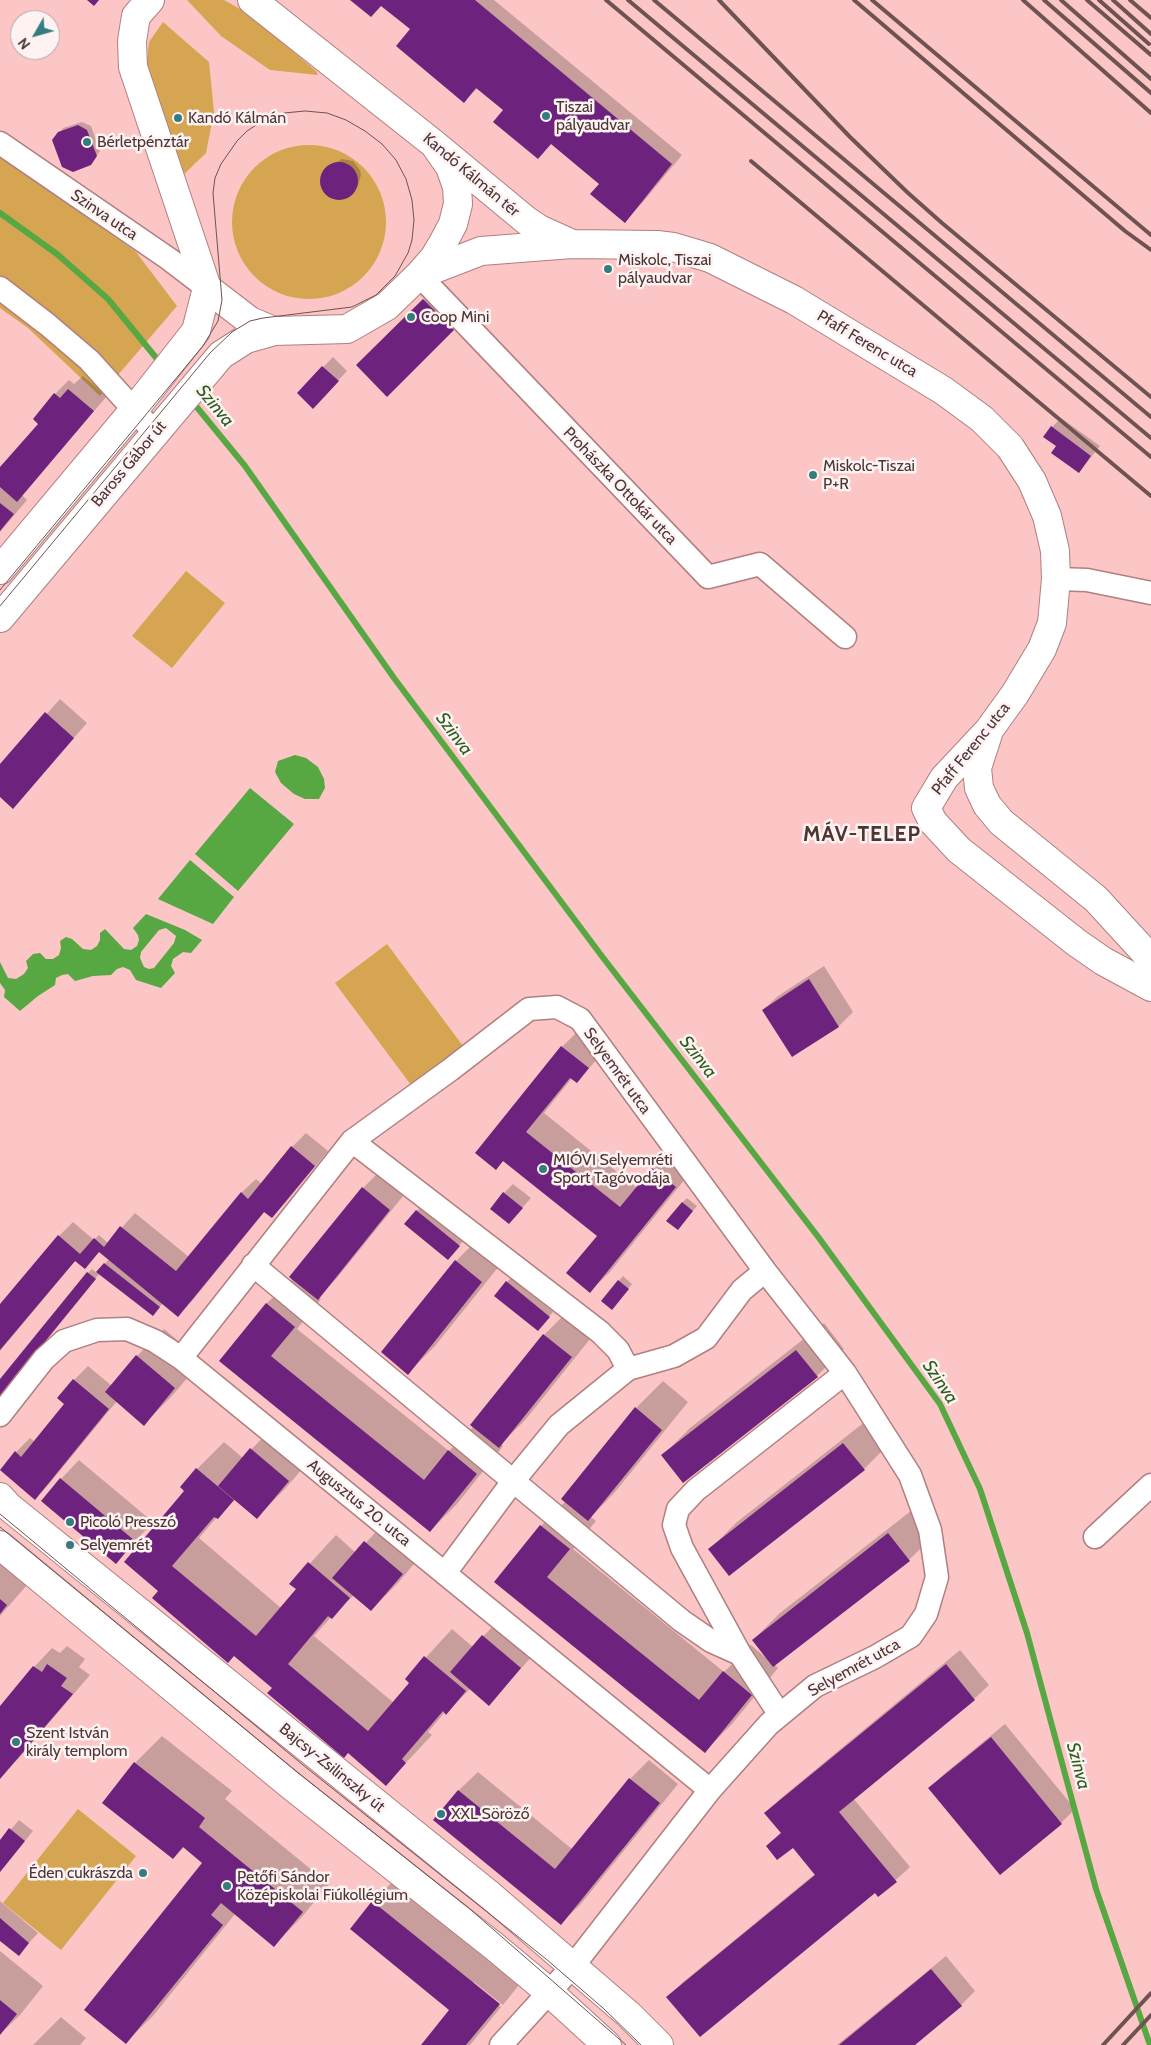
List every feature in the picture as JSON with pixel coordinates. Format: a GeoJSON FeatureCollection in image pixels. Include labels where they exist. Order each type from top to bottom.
{"type":"FeatureCollection","features":[{"type":"Feature","properties":{"kind":"street"},"geometry":{"type":"LineString","coordinates":[[150,0],[136,16],[132,41],[133,67],[207,288],[250,321],[274,331],[347,329],[387,306],[434,258],[453,224],[458,204],[457,187],[450,167],[434,144]]}},
{"type":"Feature","properties":{"kind":"street","name":"Kandó Kálmán tér"},"geometry":{"type":"LineString","coordinates":[[252,0],[434,144],[527,221],[539,229],[572,244]]}},
{"type":"Feature","properties":{"kind":"street","name":"Szinva utca"},"geometry":{"type":"LineString","coordinates":[[6,147],[169,259],[207,288]]}},
{"type":"Feature","properties":{"kind":"street"},"geometry":{"type":"LineString","coordinates":[[419,275],[481,251],[572,244]]}},
{"type":"Feature","properties":{"kind":"street","name":"Pfaff Ferenc utca"},"geometry":{"type":"LineString","coordinates":[[572,244],[657,245],[673,247],[710,258],[794,300],[944,391],[982,419],[1010,447],[1032,480],[1047,516],[1055,551],[1056,578],[1052,623],[1042,649],[1015,694],[989,730],[944,778],[926,808],[933,822],[959,850],[1077,943],[1103,961],[1151,987]]}},
{"type":"Feature","properties":{"kind":"street","name":"Prohászka Ottokár utca"},"geometry":{"type":"LineString","coordinates":[[419,275],[708,577],[760,564],[845,637]]}},
{"type":"Feature","properties":{"kind":"street"},"geometry":{"type":"LineString","coordinates":[[0,288],[48,324],[89,360],[155,433]]}},
{"type":"Feature","properties":{"kind":"street","name":"Baross Gábor út"},"geometry":{"type":"LineString","coordinates":[[0,570],[134,410],[196,332],[207,288]]}},
{"type":"Feature","properties":{"kind":"street","name":"Baross Gábor út"},"geometry":{"type":"LineString","coordinates":[[0,618],[221,355],[246,339],[274,331]]}},
{"type":"Feature","properties":{"kind":"street"},"geometry":{"type":"LineString","coordinates":[[1056,578],[1087,580],[1151,593]]}},
{"type":"Feature","properties":{"kind":"street"},"geometry":{"type":"LineString","coordinates":[[989,730],[977,768],[979,788],[987,805],[1001,822],[1096,899],[1122,925],[1151,959]]}},
{"type":"Feature","properties":{"kind":"street","name":"Selyemrét utca"},"geometry":{"type":"LineString","coordinates":[[182,1358],[352,1141],[450,1070],[529,1009],[557,1007],[580,1019],[765,1271],[844,1373],[910,1476],[930,1530],[937,1577],[926,1614],[911,1636],[875,1657],[816,1686],[769,1724],[710,1790],[573,1966],[501,2045]]}},
{"type":"Feature","properties":{"kind":"street"},"geometry":{"type":"LineString","coordinates":[[352,1141],[600,1332],[618,1350],[628,1369]]}},
{"type":"Feature","properties":{"kind":"street"},"geometry":{"type":"LineString","coordinates":[[254,1265],[682,1621],[711,1641],[740,1654]]}},
{"type":"Feature","properties":{"kind":"street"},"geometry":{"type":"LineString","coordinates":[[445,1573],[514,1480],[559,1425],[628,1369],[674,1356],[706,1338],[742,1290],[765,1271]]}},
{"type":"Feature","properties":{"kind":"street","name":"Augusztus 20. utca"},"geometry":{"type":"LineString","coordinates":[[0,1415],[44,1359],[64,1341],[97,1330],[127,1329],[155,1341],[182,1358],[710,1790]]}},
{"type":"Feature","properties":{"kind":"street"},"geometry":{"type":"LineString","coordinates":[[780,1715],[740,1654],[682,1548],[674,1525],[678,1509],[696,1490],[844,1373]]}},
{"type":"Feature","properties":{"kind":"street"},"geometry":{"type":"LineString","coordinates":[[1095,1537],[1151,1485]]}},
{"type":"Feature","properties":{"kind":"street","name":"Bajcsy-Zsilinszky út"},"geometry":{"type":"LineString","coordinates":[[0,1497],[9,1507],[491,1896],[628,2014],[659,2045]]}},
{"type":"Feature","properties":{"kind":"street"},"geometry":{"type":"LineString","coordinates":[[0,1545],[281,1778],[549,1992],[607,2045]]}},
{"type":"Feature","properties":{"kind":"shaded area"},"geometry":{"type":"Polygon","coordinates":[[[187,0],[224,0],[249,14],[316,71],[318,75],[270,70],[221,36],[187,0]]]}},
{"type":"Feature","properties":{"kind":"shaded area"},"geometry":{"type":"Polygon","coordinates":[[[163,22],[209,62],[214,112],[206,153],[179,179],[146,72],[149,42],[163,22]]]}},
{"type":"Feature","properties":{"kind":"shaded area"},"geometry":{"type":"Polygon","coordinates":[[[309,145],[339,150],[364,167],[381,192],[386,222],[381,252],[364,277],[339,294],[309,299],[279,294],[254,277],[237,252],[232,222],[237,192],[254,167],[279,150],[309,145]]]}},
{"type":"Feature","properties":{"kind":"shaded area"},"geometry":{"type":"Polygon","coordinates":[[[0,154],[136,252],[177,306],[100,396],[28,328],[0,308],[0,154]]]}},
{"type":"Feature","properties":{"kind":"shaded area"},"geometry":{"type":"Polygon","coordinates":[[[186,571],[225,603],[172,668],[132,636],[186,571]]]}},
{"type":"Feature","properties":{"kind":"shaded area"},"geometry":{"type":"Polygon","coordinates":[[[295,755],[306,758],[318,767],[324,779],[325,788],[319,799],[305,799],[294,794],[281,783],[275,772],[278,761],[295,755]]]}},
{"type":"Feature","properties":{"kind":"shaded area"},"geometry":{"type":"Polygon","coordinates":[[[250,788],[294,824],[238,891],[195,854],[250,788]]]}},
{"type":"Feature","properties":{"kind":"shaded area"},"geometry":{"type":"Polygon","coordinates":[[[190,860],[234,897],[213,924],[158,899],[190,860]]]}},
{"type":"Feature","properties":{"kind":"shaded area"},"geometry":{"type":"Polygon","coordinates":[[[146,914],[185,930],[202,940],[191,953],[183,952],[173,959],[171,966],[175,973],[161,988],[136,980],[130,970],[123,967],[117,969],[111,975],[93,976],[75,981],[68,974],[62,975],[56,978],[55,985],[20,1011],[4,997],[5,990],[0,983],[0,962],[8,978],[16,979],[24,974],[28,968],[26,961],[33,954],[40,953],[46,959],[53,959],[59,955],[60,941],[66,937],[72,939],[83,949],[91,950],[97,946],[100,940],[100,933],[105,929],[124,949],[131,950],[137,946],[139,940],[133,928],[146,914]],[[166,928],[159,930],[141,952],[140,958],[144,967],[154,968],[174,943],[176,936],[166,928]]]}},
{"type":"Feature","properties":{"kind":"shaded area"},"geometry":{"type":"Polygon","coordinates":[[[387,944],[463,1046],[411,1085],[335,983],[387,944]]]}},
{"type":"Feature","properties":{"kind":"shaded area"},"geometry":{"type":"Polygon","coordinates":[[[78,1809],[136,1856],[61,1950],[3,1903],[78,1809]]]}},
{"type":"Feature","properties":{"kind":"building"},"geometry":{"type":"Polygon","coordinates":[[[87,0],[99,0],[94,6],[87,0]]]}},
{"type":"Feature","properties":{"kind":"building","name":"Tiszai pályaudvar"},"geometry":{"type":"Polygon","coordinates":[[[350,0],[475,0],[672,164],[625,223],[590,194],[599,184],[551,144],[538,159],[493,122],[503,110],[476,88],[464,103],[396,46],[410,29],[381,6],[371,17],[350,0]]]}},
{"type":"Feature","properties":{"kind":"building"},"geometry":{"type":"Polygon","coordinates":[[[78,125],[87,130],[97,156],[91,165],[73,172],[62,167],[52,140],[58,132],[78,125]]]}},
{"type":"Feature","properties":{"kind":"building"},"geometry":{"type":"Polygon","coordinates":[[[339,162],[352,168],[358,181],[352,194],[339,200],[326,194],[320,181],[326,168],[339,162]]]}},
{"type":"Feature","properties":{"kind":"building"},"geometry":{"type":"Polygon","coordinates":[[[423,299],[454,330],[387,397],[356,365],[423,299]]]}},
{"type":"Feature","properties":{"kind":"building"},"geometry":{"type":"Polygon","coordinates":[[[322,366],[339,381],[313,409],[297,393],[322,366]]]}},
{"type":"Feature","properties":{"kind":"building"},"geometry":{"type":"Polygon","coordinates":[[[68,389],[94,411],[17,502],[0,487],[0,467],[38,424],[33,419],[54,393],[60,398],[68,389]]]}},
{"type":"Feature","properties":{"kind":"building"},"geometry":{"type":"Polygon","coordinates":[[[1051,426],[1091,456],[1079,473],[1051,453],[1056,446],[1043,437],[1051,426]]]}},
{"type":"Feature","properties":{"kind":"building"},"geometry":{"type":"Polygon","coordinates":[[[0,503],[14,514],[0,531],[0,503]]]}},
{"type":"Feature","properties":{"kind":"building"},"geometry":{"type":"Polygon","coordinates":[[[45,712],[74,738],[13,809],[0,797],[0,764],[45,712]]]}},
{"type":"Feature","properties":{"kind":"building"},"geometry":{"type":"Polygon","coordinates":[[[809,979],[839,1027],[792,1057],[762,1010],[809,979]]]}},
{"type":"Feature","properties":{"kind":"building","name":"MIÓVI Selyemréti Sport Tagóvodája"},"geometry":{"type":"Polygon","coordinates":[[[561,1046],[589,1068],[577,1083],[570,1078],[526,1132],[620,1207],[652,1168],[676,1187],[590,1293],[566,1273],[597,1236],[503,1161],[496,1170],[475,1153],[561,1046]]]}},
{"type":"Feature","properties":{"kind":"building"},"geometry":{"type":"Polygon","coordinates":[[[291,1146],[315,1166],[272,1218],[264,1212],[178,1317],[99,1252],[85,1269],[75,1261],[0,1350],[0,1304],[58,1235],[80,1254],[94,1238],[104,1247],[120,1226],[176,1271],[241,1192],[248,1199],[291,1146]]]}},
{"type":"Feature","properties":{"kind":"building"},"geometry":{"type":"Polygon","coordinates":[[[362,1187],[390,1210],[318,1300],[289,1277],[362,1187]]]}},
{"type":"Feature","properties":{"kind":"building"},"geometry":{"type":"Polygon","coordinates":[[[503,1192],[523,1208],[509,1224],[490,1209],[503,1192]]]}},
{"type":"Feature","properties":{"kind":"building"},"geometry":{"type":"Polygon","coordinates":[[[682,1202],[693,1211],[678,1230],[666,1221],[682,1202]]]}},
{"type":"Feature","properties":{"kind":"building"},"geometry":{"type":"Polygon","coordinates":[[[416,1210],[460,1246],[448,1260],[404,1224],[416,1210]]]}},
{"type":"Feature","properties":{"kind":"building"},"geometry":{"type":"Polygon","coordinates":[[[455,1260],[482,1282],[408,1375],[381,1352],[455,1260]]]}},
{"type":"Feature","properties":{"kind":"building"},"geometry":{"type":"Polygon","coordinates":[[[104,1263],[160,1307],[153,1316],[96,1272],[104,1263]]]}},
{"type":"Feature","properties":{"kind":"building"},"geometry":{"type":"Polygon","coordinates":[[[87,1272],[96,1279],[0,1397],[0,1379],[87,1272]]]}},
{"type":"Feature","properties":{"kind":"building"},"geometry":{"type":"Polygon","coordinates":[[[618,1280],[629,1289],[612,1310],[601,1301],[618,1280]]]}},
{"type":"Feature","properties":{"kind":"building"},"geometry":{"type":"Polygon","coordinates":[[[506,1281],[550,1317],[538,1331],[494,1296],[506,1281]]]}},
{"type":"Feature","properties":{"kind":"building"},"geometry":{"type":"Polygon","coordinates":[[[266,1303],[295,1327],[271,1356],[282,1365],[424,1480],[448,1450],[477,1474],[430,1532],[219,1361],[266,1303]]]}},
{"type":"Feature","properties":{"kind":"building"},"geometry":{"type":"Polygon","coordinates":[[[543,1334],[572,1357],[499,1448],[470,1425],[543,1334]]]}},
{"type":"Feature","properties":{"kind":"building"},"geometry":{"type":"Polygon","coordinates":[[[796,1350],[818,1377],[683,1483],[661,1455],[796,1350]]]}},
{"type":"Feature","properties":{"kind":"building"},"geometry":{"type":"Polygon","coordinates":[[[136,1355],[175,1388],[144,1426],[105,1392],[136,1355]]]}},
{"type":"Feature","properties":{"kind":"building"},"geometry":{"type":"Polygon","coordinates":[[[73,1379],[109,1409],[35,1500],[0,1470],[15,1451],[21,1457],[64,1404],[57,1398],[73,1379]]]}},
{"type":"Feature","properties":{"kind":"building"},"geometry":{"type":"Polygon","coordinates":[[[635,1407],[662,1430],[588,1521],[561,1499],[635,1407]]]}},
{"type":"Feature","properties":{"kind":"building"},"geometry":{"type":"Polygon","coordinates":[[[843,1443],[865,1470],[729,1576],[708,1549],[843,1443]]]}},
{"type":"Feature","properties":{"kind":"building"},"geometry":{"type":"Polygon","coordinates":[[[250,1448],[289,1481],[257,1519],[218,1486],[250,1448]]]}},
{"type":"Feature","properties":{"kind":"building"},"geometry":{"type":"Polygon","coordinates":[[[196,1468],[234,1500],[218,1519],[214,1517],[172,1566],[256,1636],[296,1589],[289,1584],[308,1562],[350,1598],[332,1619],[328,1616],[288,1664],[368,1731],[409,1683],[405,1679],[424,1656],[466,1691],[446,1715],[443,1711],[402,1759],[406,1763],[386,1786],[348,1753],[344,1758],[267,1693],[272,1688],[234,1656],[228,1663],[152,1598],[158,1591],[124,1562],[184,1491],[180,1487],[196,1468]]]}},
{"type":"Feature","properties":{"kind":"building"},"geometry":{"type":"Polygon","coordinates":[[[60,1478],[135,1541],[116,1564],[41,1501],[60,1478]]]}},
{"type":"Feature","properties":{"kind":"building"},"geometry":{"type":"Polygon","coordinates":[[[540,1525],[570,1549],[547,1577],[699,1700],[723,1671],[752,1695],[705,1753],[494,1582],[540,1525]]]}},
{"type":"Feature","properties":{"kind":"building"},"geometry":{"type":"Polygon","coordinates":[[[888,1533],[910,1561],[773,1667],[752,1640],[888,1533]]]}},
{"type":"Feature","properties":{"kind":"building"},"geometry":{"type":"Polygon","coordinates":[[[364,1541],[403,1574],[371,1611],[332,1578],[364,1541]]]}},
{"type":"Feature","properties":{"kind":"building"},"geometry":{"type":"Polygon","coordinates":[[[0,1599],[7,1605],[0,1614],[0,1599]]]}},
{"type":"Feature","properties":{"kind":"building"},"geometry":{"type":"Polygon","coordinates":[[[482,1635],[521,1668],[489,1706],[450,1672],[482,1635]]]}},
{"type":"Feature","properties":{"kind":"building","name":"Szent István király templom"},"geometry":{"type":"Polygon","coordinates":[[[47,1664],[67,1678],[61,1686],[73,1694],[0,1779],[0,1706],[33,1666],[42,1672],[47,1664]]]}},
{"type":"Feature","properties":{"kind":"building"},"geometry":{"type":"Polygon","coordinates":[[[946,1664],[975,1700],[839,1812],[897,1882],[878,1897],[875,1893],[700,2037],[666,1997],[815,1875],[793,1848],[777,1860],[766,1846],[781,1833],[764,1813],[946,1664]]]}},
{"type":"Feature","properties":{"kind":"building"},"geometry":{"type":"Polygon","coordinates":[[[991,1737],[1062,1824],[1000,1875],[928,1788],[991,1737]]]}},
{"type":"Feature","properties":{"kind":"building","name":"Petőfi Sándor Középiskolai Fiúkollégium"},"geometry":{"type":"Polygon","coordinates":[[[134,1762],[205,1818],[199,1827],[303,1912],[274,1947],[221,1903],[211,1915],[223,1925],[126,2044],[84,2010],[202,1863],[183,1847],[173,1859],[102,1803],[134,1762]]]}},
{"type":"Feature","properties":{"kind":"building"},"geometry":{"type":"Polygon","coordinates":[[[629,1778],[660,1803],[561,1925],[433,1820],[458,1790],[555,1869],[629,1778]]]}},
{"type":"Feature","properties":{"kind":"building"},"geometry":{"type":"Polygon","coordinates":[[[9,1828],[25,1841],[0,1872],[0,1840],[9,1828]]]}},
{"type":"Feature","properties":{"kind":"building"},"geometry":{"type":"Polygon","coordinates":[[[372,1901],[500,2004],[466,2045],[421,2045],[449,2010],[350,1929],[372,1901]]]}},
{"type":"Feature","properties":{"kind":"building"},"geometry":{"type":"Polygon","coordinates":[[[0,1918],[29,1943],[19,1956],[0,1941],[0,1918]]]}},
{"type":"Feature","properties":{"kind":"building"},"geometry":{"type":"Polygon","coordinates":[[[931,1969],[962,2006],[915,2045],[839,2045],[931,1969]]]}},
{"type":"Feature","properties":{"kind":"building"},"geometry":{"type":"Polygon","coordinates":[[[0,2000],[17,2014],[0,2035],[0,2000]]]}},
{"type":"Feature","properties":{"kind":"waterway","name":"Szinva"},"geometry":{"type":"LineString","coordinates":[[0,213],[57,254],[108,299],[162,365]]}},
{"type":"Feature","properties":{"kind":"waterway","name":"Szinva"},"geometry":{"type":"LineString","coordinates":[[191,400],[245,466],[394,678],[601,955],[819,1238],[940,1404],[980,1489],[1027,1633],[1096,1889],[1150,2045]]}},
{"type":"Feature","properties":{"kind":"tram line"},"geometry":{"type":"LineString","coordinates":[[0,590],[203,346],[218,321],[222,300],[213,193],[215,178],[221,164],[237,141],[247,131],[264,120],[284,113],[305,111],[327,113],[346,120],[382,144],[396,160],[406,179],[412,200],[414,220],[412,240],[408,253],[395,276],[376,295],[352,307],[263,318],[250,321],[232,332],[210,353],[0,606]]}},
{"type":"Feature","properties":{"kind":"tram line"},"geometry":{"type":"LineString","coordinates":[[0,1514],[303,1765],[546,1959],[603,2008],[641,2045]]}},
{"type":"Feature","properties":{"kind":"tram line"},"geometry":{"type":"LineString","coordinates":[[0,1527],[297,1772],[471,1910],[626,2045]]}},
{"type":"Feature","properties":{"kind":"railway"},"geometry":{"type":"LineString","coordinates":[[606,0],[1151,457]]}},
{"type":"Feature","properties":{"kind":"railway"},"geometry":{"type":"LineString","coordinates":[[628,0],[1151,438]]}},
{"type":"Feature","properties":{"kind":"railway"},"geometry":{"type":"LineString","coordinates":[[654,0],[1151,417]]}},
{"type":"Feature","properties":{"kind":"railway"},"geometry":{"type":"LineString","coordinates":[[719,0],[850,137],[907,192],[1151,397]]}},
{"type":"Feature","properties":{"kind":"railway"},"geometry":{"type":"LineString","coordinates":[[854,0],[1125,231],[1151,250]]}},
{"type":"Feature","properties":{"kind":"railway"},"geometry":{"type":"LineString","coordinates":[[872,0],[1151,235]]}},
{"type":"Feature","properties":{"kind":"railway"},"geometry":{"type":"LineString","coordinates":[[1023,0],[1151,113]]}},
{"type":"Feature","properties":{"kind":"railway"},"geometry":{"type":"LineString","coordinates":[[1044,0],[1151,93]]}},
{"type":"Feature","properties":{"kind":"railway"},"geometry":{"type":"LineString","coordinates":[[1061,0],[1151,79]]}},
{"type":"Feature","properties":{"kind":"railway"},"geometry":{"type":"LineString","coordinates":[[1087,0],[1151,55]]}},
{"type":"Feature","properties":{"kind":"railway"},"geometry":{"type":"LineString","coordinates":[[1099,0],[1149,44]]}},
{"type":"Feature","properties":{"kind":"railway"},"geometry":{"type":"LineString","coordinates":[[1113,0],[1151,34]]}},
{"type":"Feature","properties":{"kind":"railway"},"geometry":{"type":"LineString","coordinates":[[1130,0],[1151,18]]}},
{"type":"Feature","properties":{"kind":"railway"},"geometry":{"type":"LineString","coordinates":[[751,161],[1151,496]]}},
{"type":"Feature","properties":{"kind":"railway"},"geometry":{"type":"LineString","coordinates":[[1103,2045],[1151,1993]]}},
{"type":"Feature","properties":{"kind":"railway"},"geometry":{"type":"LineString","coordinates":[[1123,2045],[1151,2015]]}},
{"type":"Feature","properties":{"kind":"place","name":"Tiszai pályaudvar"},"geometry":{"type":"Point","coordinates":[546,116]}},
{"type":"Feature","properties":{"kind":"place","name":"Kandó Kálmán"},"geometry":{"type":"Point","coordinates":[178,118]}},
{"type":"Feature","properties":{"kind":"place","name":"Bérletpénztár"},"geometry":{"type":"Point","coordinates":[87,142]}},
{"type":"Feature","properties":{"kind":"place","name":"Miskolc, Tiszai pályaudvar"},"geometry":{"type":"Point","coordinates":[608,269]}},
{"type":"Feature","properties":{"kind":"place","name":"Coop Mini"},"geometry":{"type":"Point","coordinates":[411,317]}},
{"type":"Feature","properties":{"kind":"place","name":"Miskolc-Tiszai P+R"},"geometry":{"type":"Point","coordinates":[813,475]}},
{"type":"Feature","properties":{"kind":"place","name":"MIÓVI Selyemréti Sport Tagóvodája"},"geometry":{"type":"Point","coordinates":[543,1169]}},
{"type":"Feature","properties":{"kind":"place","name":"Picoló Presszó"},"geometry":{"type":"Point","coordinates":[70,1522]}},
{"type":"Feature","properties":{"kind":"place","name":"Selyemrét"},"geometry":{"type":"Point","coordinates":[70,1545]}},
{"type":"Feature","properties":{"kind":"place","name":"Szent István király templom"},"geometry":{"type":"Point","coordinates":[16,1742]}},
{"type":"Feature","properties":{"kind":"place","name":"XXL Söröző"},"geometry":{"type":"Point","coordinates":[441,1814]}},
{"type":"Feature","properties":{"kind":"place","name":"Éden cukrászda"},"geometry":{"type":"Point","coordinates":[143,1873]}},
{"type":"Feature","properties":{"kind":"place","name":"Petőfi Sándor Középiskolai Fiúkollégium"},"geometry":{"type":"Point","coordinates":[227,1886]}},
{"type":"Feature","properties":{"kind":"district","name":"MÁV-TELEP"},"geometry":{"type":"Point","coordinates":[862,835]}}]}
